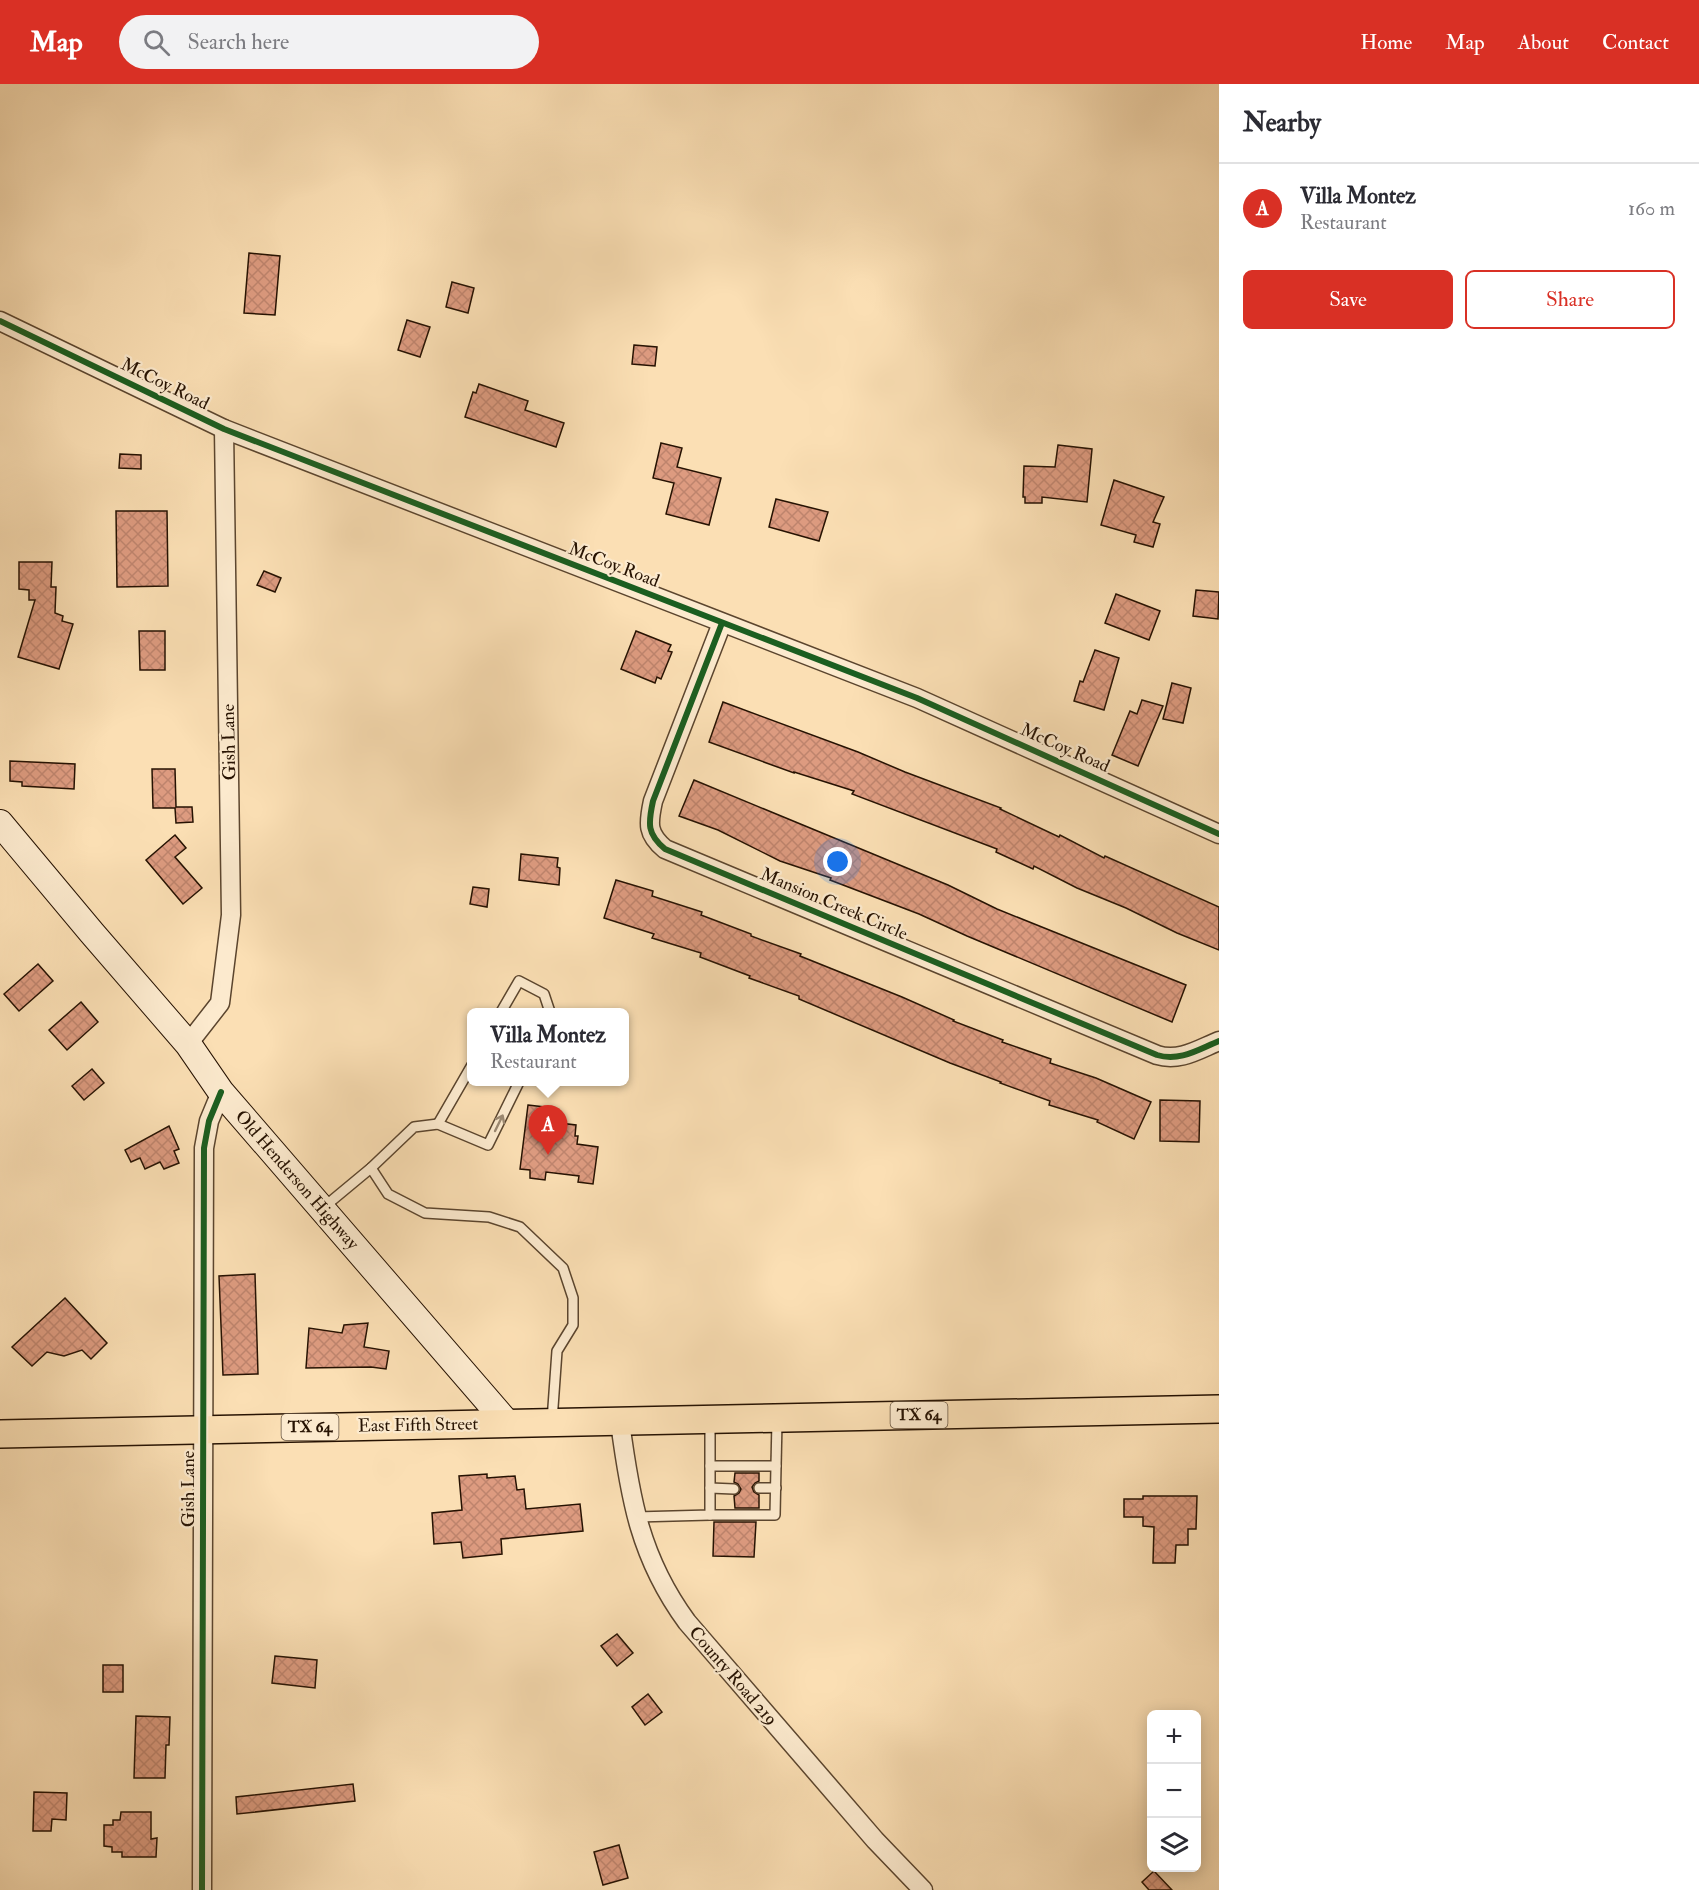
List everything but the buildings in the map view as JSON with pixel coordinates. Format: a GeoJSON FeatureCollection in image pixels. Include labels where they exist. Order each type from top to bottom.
{"type":"FeatureCollection","features":[{"type":"Feature","properties":{"kind":"main road","name":"Old Henderson Highway"},"geometry":{"type":"LineString","coordinates":[[0,823],[188,1044],[221,1092],[507,1423]]}},
{"type":"Feature","properties":{"kind":"main road","name":"TX 64"},"geometry":{"type":"LineString","coordinates":[[620,1422],[1219,1409]]}},
{"type":"Feature","properties":{"kind":"main road","name":"East Fifth Street"},"geometry":{"type":"LineString","coordinates":[[0,1434],[620,1422]]}},
{"type":"Feature","properties":{"kind":"street","name":"McCoy Road"},"geometry":{"type":"LineString","coordinates":[[0,321],[224,429],[917,698],[1219,834]]}},
{"type":"Feature","properties":{"kind":"street","name":"Gish Lane"},"geometry":{"type":"LineString","coordinates":[[188,1044],[220,1003],[231,915],[224,429]]}},
{"type":"Feature","properties":{"kind":"street","name":"Mansion Creek Circle"},"geometry":{"type":"LineString","coordinates":[[722,623],[653,801],[650,831],[655,840],[665,849],[1157,1055],[1170,1059],[1219,1041]]}},
{"type":"Feature","properties":{"kind":"street","name":"Gish Lane"},"geometry":{"type":"LineString","coordinates":[[202,1890],[204,1148],[208,1121],[221,1092]]}},
{"type":"Feature","properties":{"kind":"street","name":"County Road 219"},"geometry":{"type":"LineString","coordinates":[[620,1422],[635,1517],[657,1576],[670,1600],[875,1840],[923,1890]]}},
{"type":"Feature","properties":{"kind":"lane"},"geometry":{"type":"LineString","coordinates":[[503,1008],[519,981],[544,994],[549,1008]]}},
{"type":"Feature","properties":{"kind":"lane"},"geometry":{"type":"LineString","coordinates":[[438,1124],[467,1072]]}},
{"type":"Feature","properties":{"kind":"lane"},"geometry":{"type":"LineString","coordinates":[[322,1209],[414,1127],[438,1124],[488,1145],[517,1086]]}},
{"type":"Feature","properties":{"kind":"lane"},"geometry":{"type":"LineString","coordinates":[[370,1168],[388,1194],[425,1213],[489,1217],[520,1227],[563,1268],[573,1298],[573,1326],[557,1351],[552,1422]]}},
{"type":"Feature","properties":{"kind":"lane"},"geometry":{"type":"LineString","coordinates":[[635,1517],[775,1515],[777,1418]]}},
{"type":"Feature","properties":{"kind":"lane"},"geometry":{"type":"LineString","coordinates":[[710,1420],[710,1515]]}},
{"type":"Feature","properties":{"kind":"lane"},"geometry":{"type":"LineString","coordinates":[[710,1466],[776,1466]]}},
{"type":"Feature","properties":{"kind":"lane"},"geometry":{"type":"LineString","coordinates":[[710,1488],[734,1489]]}},
{"type":"Feature","properties":{"kind":"lane"},"geometry":{"type":"LineString","coordinates":[[759,1488],[776,1488]]}},
{"type":"Feature","properties":{"kind":"cycle path"},"geometry":{"type":"LineString","coordinates":[[0,321],[224,429],[917,698],[1219,834]]}},
{"type":"Feature","properties":{"kind":"cycle path"},"geometry":{"type":"LineString","coordinates":[[722,623],[653,801],[650,828],[659,844],[665,849],[1157,1055],[1181,1056],[1219,1041]]}},
{"type":"Feature","properties":{"kind":"cycle path"},"geometry":{"type":"LineString","coordinates":[[202,1890],[204,1148],[209,1121],[221,1092]]}},
{"type":"Feature","properties":{"kind":"place","name":"Villa Montez"},"geometry":{"type":"Point","coordinates":[548,1155]}}]}
